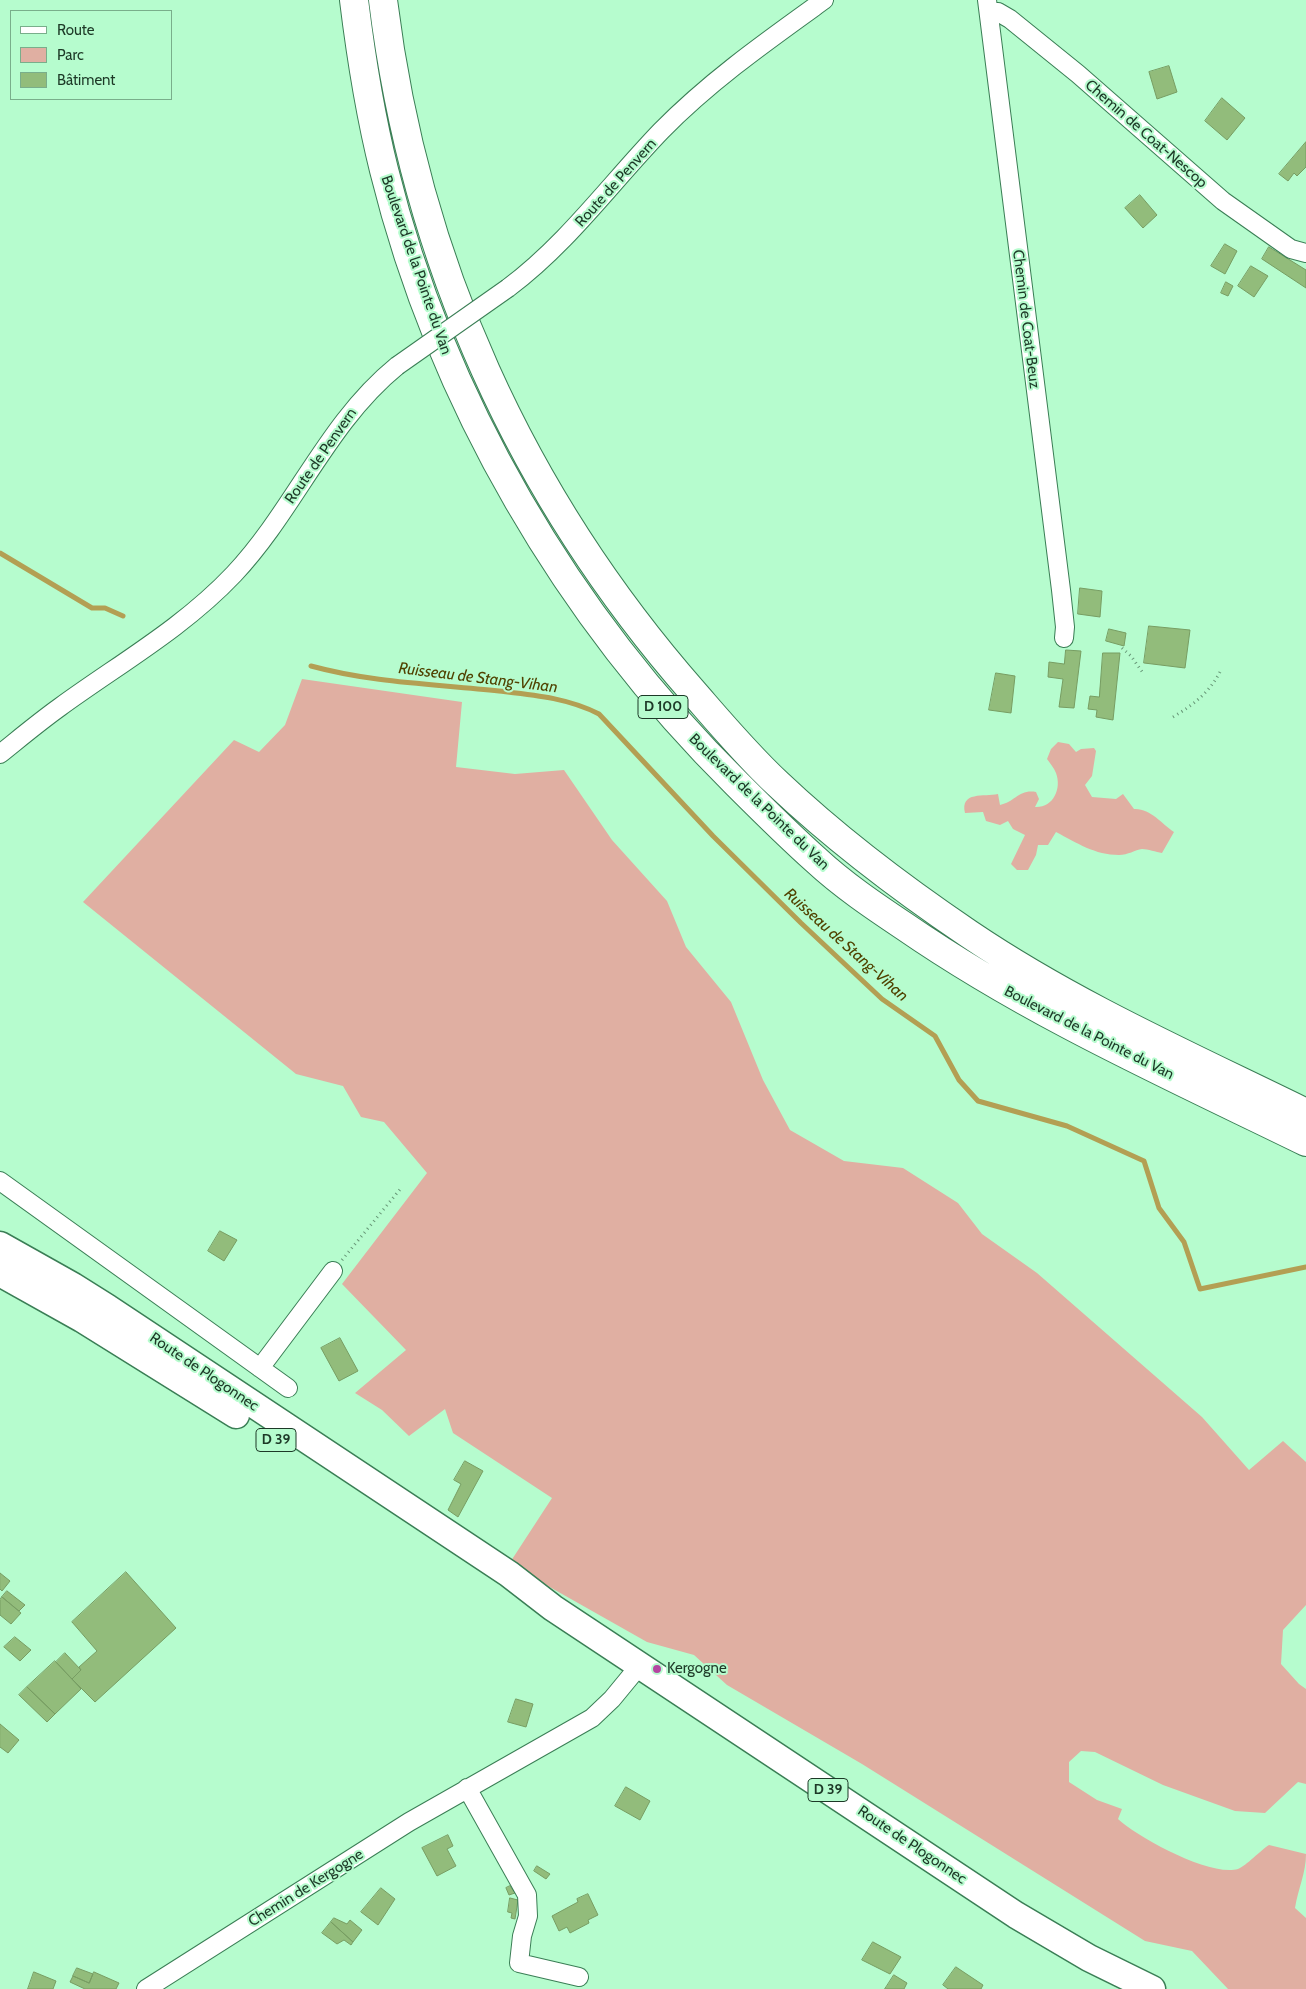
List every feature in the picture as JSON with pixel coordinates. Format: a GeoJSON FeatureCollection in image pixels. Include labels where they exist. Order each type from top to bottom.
{"type":"FeatureCollection","features":[{"type":"Feature","properties":{"kind":"highway","name":"Boulevard de la Pointe du Van"},"geometry":{"type":"LineString","coordinates":[[354,0],[369,100],[385,173],[411,258],[446,356],[495,458],[554,557],[606,636],[668,714],[818,862],[904,926],[984,978],[1100,1042],[1306,1142]]}},
{"type":"Feature","properties":{"kind":"highway","name":"Boulevard de la Pointe du Van"},"geometry":{"type":"LineString","coordinates":[[383,0],[392,66],[418,185],[440,254],[482,361],[528,458],[553,503],[616,598],[660,655],[740,747],[775,781],[878,870],[972,936],[1024,969],[1111,1017],[1306,1112]]}},
{"type":"Feature","properties":{"kind":"highway","name":"D 100"},"geometry":{"type":"LineString","coordinates":[[1246,1084],[1306,1108]]}},
{"type":"Feature","properties":{"kind":"main road","name":"Route de Plogonnec"},"geometry":{"type":"LineString","coordinates":[[0,1245],[36,1264],[108,1308],[509,1574],[553,1608],[1016,1915],[1090,1958],[1152,1989]]}},
{"type":"Feature","properties":{"kind":"main road","name":"Route de Plogonnec"},"geometry":{"type":"LineString","coordinates":[[0,1272],[82,1319],[410,1526],[506,1583],[553,1608]]}},
{"type":"Feature","properties":{"kind":"street","name":"Route de Penvern"},"geometry":{"type":"LineString","coordinates":[[0,754],[59,708],[149,647],[206,602],[256,550],[338,428],[369,390],[397,366],[528,273],[572,232],[656,137],[694,100],[770,39],[824,0]]}},
{"type":"Feature","properties":{"kind":"street","name":"Chemin de Coat-Nescop"},"geometry":{"type":"LineString","coordinates":[[988,6],[1010,19],[1078,74],[1229,206],[1291,249],[1306,253]]}},
{"type":"Feature","properties":{"kind":"street","name":"Chemin de Coat-Beuz"},"geometry":{"type":"LineString","coordinates":[[988,6],[1061,590],[1065,627],[1064,638]]}},
{"type":"Feature","properties":{"kind":"street"},"geometry":{"type":"LineString","coordinates":[[0,1181],[288,1388]]}},
{"type":"Feature","properties":{"kind":"street"},"geometry":{"type":"LineString","coordinates":[[260,1368],[334,1271]]}},
{"type":"Feature","properties":{"kind":"street","name":"Chemin de Kergogne"},"geometry":{"type":"LineString","coordinates":[[146,1989],[467,1788],[592,1718],[632,1677],[640,1665]]}},
{"type":"Feature","properties":{"kind":"street"},"geometry":{"type":"LineString","coordinates":[[467,1788],[527,1895],[528,1916],[522,1936],[519,1963],[579,1977]]}},
{"type":"Feature","properties":{"kind":"path"},"geometry":{"type":"LineString","coordinates":[[1122,648],[1131,656],[1143,673]]}},
{"type":"Feature","properties":{"kind":"path"},"geometry":{"type":"LineString","coordinates":[[1173,718],[1200,700],[1212,686],[1220,672]]}},
{"type":"Feature","properties":{"kind":"path"},"geometry":{"type":"LineString","coordinates":[[334,1271],[402,1187]]}},
{"type":"Feature","properties":{"kind":"green space"},"geometry":{"type":"Polygon","coordinates":[[[302,679],[462,702],[456,767],[515,774],[564,770],[612,840],[667,901],[686,947],[731,1002],[763,1080],[790,1130],[844,1161],[903,1168],[958,1203],[982,1234],[1037,1273],[1202,1417],[1249,1470],[1283,1441],[1306,1462],[1306,1605],[1283,1630],[1281,1664],[1306,1689],[1306,1784],[1298,1782],[1265,1813],[1235,1811],[1163,1785],[1095,1752],[1081,1751],[1069,1762],[1069,1782],[1097,1800],[1122,1809],[1118,1819],[1128,1827],[1158,1845],[1193,1862],[1226,1870],[1238,1869],[1269,1845],[1306,1854],[1305,1868],[1295,1908],[1306,1918],[1306,1989],[1228,1989],[1192,1951],[1145,1941],[862,1764],[727,1685],[694,1655],[647,1642],[509,1564],[552,1498],[453,1433],[445,1409],[409,1436],[382,1410],[355,1393],[406,1350],[342,1284],[427,1173],[384,1122],[361,1117],[343,1086],[296,1074],[83,902],[234,740],[259,752],[285,725],[302,679]]]}},
{"type":"Feature","properties":{"kind":"green space"},"geometry":{"type":"Polygon","coordinates":[[[1058,742],[1069,744],[1076,752],[1081,749],[1094,748],[1096,751],[1092,776],[1085,785],[1092,797],[1116,799],[1123,794],[1134,809],[1140,809],[1151,814],[1174,832],[1162,853],[1142,849],[1122,855],[1102,853],[1086,848],[1056,832],[1048,845],[1038,845],[1036,855],[1028,870],[1017,870],[1011,864],[1025,835],[1013,829],[1008,821],[1000,825],[986,821],[983,812],[965,813],[964,806],[966,801],[974,796],[998,794],[1000,805],[1025,792],[1036,792],[1039,799],[1035,807],[1047,804],[1057,791],[1058,779],[1047,759],[1051,749],[1058,742]]]}},
{"type":"Feature","properties":{"kind":"building"},"geometry":{"type":"Polygon","coordinates":[[[1169,66],[1177,92],[1157,99],[1149,72],[1169,66]]]}},
{"type":"Feature","properties":{"kind":"building"},"geometry":{"type":"Polygon","coordinates":[[[1222,98],[1245,118],[1227,140],[1205,121],[1222,98]]]}},
{"type":"Feature","properties":{"kind":"building"},"geometry":{"type":"Polygon","coordinates":[[[1306,142],[1306,167],[1297,176],[1294,173],[1288,181],[1279,174],[1306,142]]]}},
{"type":"Feature","properties":{"kind":"building"},"geometry":{"type":"Polygon","coordinates":[[[1140,195],[1157,215],[1143,228],[1125,208],[1140,195]]]}},
{"type":"Feature","properties":{"kind":"building"},"geometry":{"type":"Polygon","coordinates":[[[1225,244],[1237,251],[1225,274],[1211,266],[1225,244]]]}},
{"type":"Feature","properties":{"kind":"building"},"geometry":{"type":"Polygon","coordinates":[[[1269,247],[1306,270],[1306,288],[1262,259],[1269,247]]]}},
{"type":"Feature","properties":{"kind":"building"},"geometry":{"type":"Polygon","coordinates":[[[1251,266],[1268,276],[1254,297],[1238,286],[1251,266]]]}},
{"type":"Feature","properties":{"kind":"building"},"geometry":{"type":"Polygon","coordinates":[[[1226,282],[1233,286],[1228,296],[1221,293],[1226,282]]]}},
{"type":"Feature","properties":{"kind":"building"},"geometry":{"type":"Polygon","coordinates":[[[1080,588],[1102,591],[1100,617],[1078,614],[1080,588]]]}},
{"type":"Feature","properties":{"kind":"building"},"geometry":{"type":"Polygon","coordinates":[[[1149,626],[1190,630],[1185,668],[1144,663],[1149,626]]]}},
{"type":"Feature","properties":{"kind":"building"},"geometry":{"type":"Polygon","coordinates":[[[1109,629],[1126,633],[1124,646],[1106,641],[1109,629]]]}},
{"type":"Feature","properties":{"kind":"building"},"geometry":{"type":"Polygon","coordinates":[[[1066,650],[1081,651],[1074,708],[1059,707],[1063,679],[1048,677],[1049,662],[1064,664],[1066,650]]]}},
{"type":"Feature","properties":{"kind":"building"},"geometry":{"type":"Polygon","coordinates":[[[1103,653],[1120,653],[1113,720],[1096,717],[1097,710],[1088,709],[1090,696],[1099,697],[1103,653]]]}},
{"type":"Feature","properties":{"kind":"building"},"geometry":{"type":"Polygon","coordinates":[[[996,673],[1015,676],[1011,713],[989,710],[996,673]]]}},
{"type":"Feature","properties":{"kind":"building"},"geometry":{"type":"Polygon","coordinates":[[[220,1231],[237,1240],[224,1261],[208,1251],[220,1231]]]}},
{"type":"Feature","properties":{"kind":"building"},"geometry":{"type":"Polygon","coordinates":[[[340,1338],[358,1371],[339,1381],[321,1348],[340,1338]]]}},
{"type":"Feature","properties":{"kind":"building"},"geometry":{"type":"Polygon","coordinates":[[[465,1461],[483,1471],[458,1517],[448,1510],[461,1484],[454,1480],[465,1461]]]}},
{"type":"Feature","properties":{"kind":"building"},"geometry":{"type":"Polygon","coordinates":[[[126,1572],[176,1628],[95,1702],[72,1679],[81,1670],[79,1667],[97,1651],[72,1622],[126,1572]]]}},
{"type":"Feature","properties":{"kind":"building"},"geometry":{"type":"Polygon","coordinates":[[[0,1573],[10,1581],[2,1591],[0,1589],[0,1573]]]}},
{"type":"Feature","properties":{"kind":"building"},"geometry":{"type":"Polygon","coordinates":[[[7,1591],[25,1605],[19,1611],[2,1597],[7,1591]]]}},
{"type":"Feature","properties":{"kind":"building"},"geometry":{"type":"Polygon","coordinates":[[[2,1597],[21,1613],[11,1624],[0,1615],[0,1600],[2,1597]]]}},
{"type":"Feature","properties":{"kind":"building"},"geometry":{"type":"Polygon","coordinates":[[[15,1637],[31,1650],[20,1661],[4,1647],[15,1637]]]}},
{"type":"Feature","properties":{"kind":"building"},"geometry":{"type":"Polygon","coordinates":[[[65,1653],[81,1670],[72,1679],[56,1662],[65,1653]]]}},
{"type":"Feature","properties":{"kind":"building"},"geometry":{"type":"Polygon","coordinates":[[[55,1661],[81,1689],[55,1714],[27,1687],[55,1661]]]}},
{"type":"Feature","properties":{"kind":"building"},"geometry":{"type":"Polygon","coordinates":[[[27,1687],[55,1714],[47,1722],[19,1695],[27,1687]]]}},
{"type":"Feature","properties":{"kind":"building"},"geometry":{"type":"Polygon","coordinates":[[[516,1699],[533,1704],[526,1727],[508,1722],[516,1699]]]}},
{"type":"Feature","properties":{"kind":"building"},"geometry":{"type":"Polygon","coordinates":[[[0,1724],[19,1740],[8,1753],[0,1747],[0,1724]]]}},
{"type":"Feature","properties":{"kind":"building"},"geometry":{"type":"Polygon","coordinates":[[[626,1787],[650,1801],[640,1820],[615,1806],[626,1787]]]}},
{"type":"Feature","properties":{"kind":"building"},"geometry":{"type":"Polygon","coordinates":[[[448,1835],[453,1846],[447,1849],[456,1866],[437,1876],[422,1848],[448,1835]]]}},
{"type":"Feature","properties":{"kind":"building"},"geometry":{"type":"Polygon","coordinates":[[[537,1866],[550,1874],[546,1879],[534,1871],[537,1866]]]}},
{"type":"Feature","properties":{"kind":"building"},"geometry":{"type":"Polygon","coordinates":[[[510,1886],[515,1893],[509,1895],[506,1888],[510,1886]]]}},
{"type":"Feature","properties":{"kind":"building"},"geometry":{"type":"Polygon","coordinates":[[[381,1888],[395,1899],[378,1925],[361,1912],[381,1888]]]}},
{"type":"Feature","properties":{"kind":"building"},"geometry":{"type":"Polygon","coordinates":[[[588,1894],[598,1915],[588,1920],[589,1923],[570,1933],[567,1927],[559,1931],[552,1916],[578,1902],[577,1899],[588,1894]]]}},
{"type":"Feature","properties":{"kind":"building"},"geometry":{"type":"Polygon","coordinates":[[[510,1898],[518,1900],[515,1919],[511,1918],[512,1913],[508,1912],[510,1898]]]}},
{"type":"Feature","properties":{"kind":"building"},"geometry":{"type":"Polygon","coordinates":[[[334,1918],[347,1924],[350,1920],[362,1930],[353,1942],[331,1922],[334,1918]]]}},
{"type":"Feature","properties":{"kind":"building"},"geometry":{"type":"Polygon","coordinates":[[[331,1922],[353,1942],[351,1945],[344,1940],[337,1944],[322,1933],[331,1922]]]}},
{"type":"Feature","properties":{"kind":"building"},"geometry":{"type":"Polygon","coordinates":[[[873,1942],[901,1957],[890,1974],[862,1960],[873,1942]]]}},
{"type":"Feature","properties":{"kind":"building"},"geometry":{"type":"Polygon","coordinates":[[[956,1967],[983,1985],[981,1989],[948,1989],[943,1985],[956,1967]]]}},
{"type":"Feature","properties":{"kind":"building"},"geometry":{"type":"Polygon","coordinates":[[[77,1968],[93,1974],[89,1983],[73,1976],[77,1968]]]}},
{"type":"Feature","properties":{"kind":"building"},"geometry":{"type":"Polygon","coordinates":[[[34,1972],[56,1981],[53,1989],[28,1989],[34,1972]]]}},
{"type":"Feature","properties":{"kind":"building"},"geometry":{"type":"Polygon","coordinates":[[[94,1972],[119,1983],[116,1989],[85,1989],[70,1982],[73,1976],[89,1983],[94,1972]]]}},
{"type":"Feature","properties":{"kind":"building"},"geometry":{"type":"Polygon","coordinates":[[[894,1975],[907,1983],[904,1989],[885,1989],[894,1975]]]}},
{"type":"Feature","properties":{"kind":"waterway","name":"Ruisseau de Stang-Vihan"},"geometry":{"type":"LineString","coordinates":[[0,553],[92,608],[105,608],[123,616]]}},
{"type":"Feature","properties":{"kind":"waterway","name":"Ruisseau de Stang-Vihan"},"geometry":{"type":"LineString","coordinates":[[311,666],[381,680],[538,696],[575,704],[599,714],[713,836],[801,923],[882,999],[935,1036],[959,1080],[978,1101],[1067,1126],[1144,1161],[1159,1208],[1184,1242],[1200,1289],[1306,1267]]}},
{"type":"Feature","properties":{"kind":"place","name":"Kergogne"},"geometry":{"type":"Point","coordinates":[657,1669]}}]}
